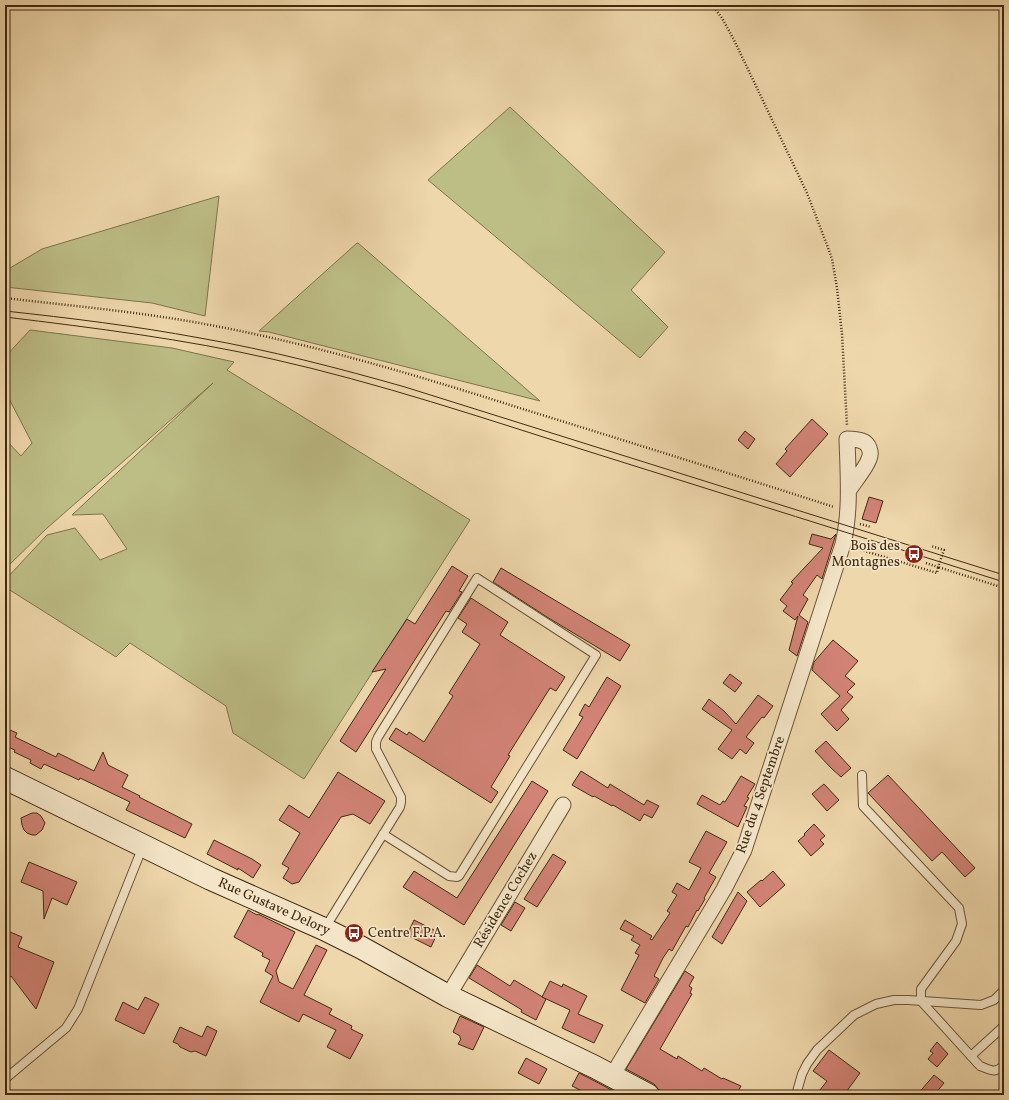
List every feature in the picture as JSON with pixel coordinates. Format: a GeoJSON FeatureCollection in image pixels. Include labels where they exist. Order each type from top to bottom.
{"type":"FeatureCollection","features":[{"type":"Feature","properties":{"kind":"street","name":"Rue du 4 Septembre"},"geometry":{"type":"LineString","coordinates":[[612,1076],[724,889],[742,854],[843,544],[847,526],[849,490],[847,439]]}},
{"type":"Feature","properties":{"kind":"street"},"geometry":{"type":"LineString","coordinates":[[847,439],[865,442],[869,447],[870,454],[869,460],[849,490]]}},
{"type":"Feature","properties":{"kind":"street","name":"Rue Gustave Delory"},"geometry":{"type":"LineString","coordinates":[[5,778],[223,884],[324,929],[384,960],[448,996],[648,1095]]}},
{"type":"Feature","properties":{"kind":"street","name":"Résidence Cochez"},"geometry":{"type":"LineString","coordinates":[[448,996],[563,805]]}},
{"type":"Feature","properties":{"kind":"lane"},"geometry":{"type":"LineString","coordinates":[[324,929],[383,834],[400,807],[401,797],[376,749],[378,737],[477,578],[596,654],[457,878],[449,876],[383,834]]}},
{"type":"Feature","properties":{"kind":"lane"},"geometry":{"type":"LineString","coordinates":[[862,775],[863,806],[959,908],[962,924],[956,941],[921,989],[921,1001],[980,1066],[993,1071],[999,1070],[1004,1065]]}},
{"type":"Feature","properties":{"kind":"lane"},"geometry":{"type":"LineString","coordinates":[[5,1079],[66,1028],[74,1017],[143,845]]}},
{"type":"Feature","properties":{"kind":"lane"},"geometry":{"type":"LineString","coordinates":[[796,1095],[802,1074],[817,1050],[854,1015],[876,1004],[894,1000],[981,1005],[994,1000],[1004,990]]}},
{"type":"Feature","properties":{"kind":"lane"},"geometry":{"type":"LineString","coordinates":[[971,1056],[1004,1026]]}},
{"type":"Feature","properties":{"kind":"path"},"geometry":{"type":"LineString","coordinates":[[712,5],[722,18],[734,40],[807,193],[832,259],[842,334],[847,439]]}},
{"type":"Feature","properties":{"kind":"path"},"geometry":{"type":"LineString","coordinates":[[5,298],[126,312],[204,324],[332,352],[444,384],[848,511]]}},
{"type":"Feature","properties":{"kind":"path"},"geometry":{"type":"LineString","coordinates":[[843,544],[936,573],[944,550],[931,546]]}},
{"type":"Feature","properties":{"kind":"path"},"geometry":{"type":"LineString","coordinates":[[926,563],[1004,588]]}},
{"type":"Feature","properties":{"kind":"green space"},"geometry":{"type":"Polygon","coordinates":[[[510,107],[665,252],[631,290],[668,327],[640,358],[428,180],[510,107]]]}},
{"type":"Feature","properties":{"kind":"green space"},"geometry":{"type":"Polygon","coordinates":[[[219,196],[205,316],[152,303],[5,287],[5,271],[42,249],[219,196]]]}},
{"type":"Feature","properties":{"kind":"green space"},"geometry":{"type":"Polygon","coordinates":[[[357,243],[540,401],[269,332],[259,331],[357,243]]]}},
{"type":"Feature","properties":{"kind":"green space"},"geometry":{"type":"Polygon","coordinates":[[[30,330],[172,348],[234,362],[227,370],[470,520],[304,779],[233,733],[226,706],[130,643],[116,657],[5,587],[5,580],[47,535],[75,528],[100,560],[127,549],[103,514],[72,515],[213,383],[46,529],[5,569],[5,439],[21,456],[32,443],[5,391],[5,357],[30,330]]]}},
{"type":"Feature","properties":{"kind":"building"},"geometry":{"type":"Polygon","coordinates":[[[812,419],[828,434],[790,477],[776,464],[787,451],[785,449],[812,419]]]}},
{"type":"Feature","properties":{"kind":"building"},"geometry":{"type":"Polygon","coordinates":[[[745,431],[755,439],[748,449],[738,440],[745,431]]]}},
{"type":"Feature","properties":{"kind":"building"},"geometry":{"type":"Polygon","coordinates":[[[869,497],[883,501],[876,523],[862,519],[869,497]]]}},
{"type":"Feature","properties":{"kind":"building"},"geometry":{"type":"Polygon","coordinates":[[[812,534],[831,539],[836,534],[822,579],[817,575],[803,595],[808,599],[799,615],[808,622],[797,656],[789,650],[798,616],[795,620],[783,611],[787,606],[780,600],[793,583],[791,582],[823,548],[809,544],[812,534]]]}},
{"type":"Feature","properties":{"kind":"building"},"geometry":{"type":"Polygon","coordinates":[[[452,566],[468,576],[459,591],[462,592],[449,612],[446,611],[356,752],[340,741],[386,669],[372,672],[407,619],[415,624],[452,566]]]}},
{"type":"Feature","properties":{"kind":"building"},"geometry":{"type":"Polygon","coordinates":[[[501,568],[630,645],[620,661],[493,582],[501,568]]]}},
{"type":"Feature","properties":{"kind":"building"},"geometry":{"type":"Polygon","coordinates":[[[471,598],[508,622],[500,635],[565,677],[556,691],[550,688],[508,755],[510,756],[491,787],[498,792],[491,803],[389,739],[396,728],[407,735],[409,732],[424,742],[453,696],[449,693],[480,644],[462,632],[467,624],[458,618],[471,598]]]}},
{"type":"Feature","properties":{"kind":"building"},"geometry":{"type":"Polygon","coordinates":[[[833,640],[858,661],[845,676],[855,684],[847,692],[853,697],[841,710],[849,719],[837,731],[821,714],[840,696],[812,670],[814,662],[833,640]]]}},
{"type":"Feature","properties":{"kind":"building"},"geometry":{"type":"Polygon","coordinates":[[[730,674],[742,683],[735,692],[723,683],[730,674]]]}},
{"type":"Feature","properties":{"kind":"building"},"geometry":{"type":"Polygon","coordinates":[[[607,677],[621,686],[577,759],[563,750],[583,717],[579,715],[585,704],[589,707],[607,677]]]}},
{"type":"Feature","properties":{"kind":"building"},"geometry":{"type":"Polygon","coordinates":[[[758,695],[773,706],[746,737],[754,743],[746,754],[740,749],[732,759],[718,749],[732,730],[702,709],[709,699],[724,711],[736,724],[758,695]]]}},
{"type":"Feature","properties":{"kind":"building"},"geometry":{"type":"Polygon","coordinates":[[[5,728],[17,733],[15,737],[56,757],[58,753],[94,771],[103,752],[108,765],[128,775],[122,787],[192,824],[185,838],[126,810],[130,802],[80,778],[79,780],[44,764],[41,769],[30,763],[31,760],[14,752],[15,750],[10,748],[5,758],[5,728]]]}},
{"type":"Feature","properties":{"kind":"building"},"geometry":{"type":"Polygon","coordinates":[[[826,741],[851,768],[841,777],[815,751],[826,741]]]}},
{"type":"Feature","properties":{"kind":"building"},"geometry":{"type":"Polygon","coordinates":[[[581,771],[608,788],[610,784],[644,805],[647,800],[659,806],[652,818],[644,814],[640,821],[613,805],[612,806],[594,796],[593,797],[572,785],[581,771]]]}},
{"type":"Feature","properties":{"kind":"building"},"geometry":{"type":"Polygon","coordinates":[[[338,772],[385,801],[370,824],[353,814],[341,817],[299,882],[292,884],[283,878],[289,868],[282,864],[300,833],[279,820],[289,805],[309,818],[338,772]]]}},
{"type":"Feature","properties":{"kind":"building"},"geometry":{"type":"Polygon","coordinates":[[[888,775],[975,868],[965,877],[942,852],[932,861],[868,793],[888,775]]]}},
{"type":"Feature","properties":{"kind":"building"},"geometry":{"type":"Polygon","coordinates":[[[741,776],[755,784],[747,797],[749,798],[744,806],[747,807],[738,827],[697,804],[702,795],[720,805],[723,801],[725,802],[741,776]]]}},
{"type":"Feature","properties":{"kind":"building"},"geometry":{"type":"Polygon","coordinates":[[[532,781],[548,791],[464,925],[403,887],[414,871],[457,898],[532,781]]]}},
{"type":"Feature","properties":{"kind":"building"},"geometry":{"type":"Polygon","coordinates":[[[824,784],[839,800],[827,811],[812,794],[824,784]]]}},
{"type":"Feature","properties":{"kind":"building"},"geometry":{"type":"Polygon","coordinates":[[[32,813],[37,813],[41,816],[45,823],[42,830],[36,835],[27,833],[22,825],[21,818],[32,813]]]}},
{"type":"Feature","properties":{"kind":"building"},"geometry":{"type":"Polygon","coordinates":[[[814,824],[825,836],[820,840],[824,844],[811,856],[798,841],[814,824]]]}},
{"type":"Feature","properties":{"kind":"building"},"geometry":{"type":"Polygon","coordinates":[[[706,831],[727,842],[709,873],[716,877],[688,927],[686,926],[672,951],[669,949],[663,958],[654,976],[659,979],[645,1003],[621,990],[639,955],[635,953],[640,945],[631,940],[634,936],[620,929],[625,920],[652,936],[650,939],[652,940],[670,913],[667,911],[677,895],[672,892],[677,883],[689,890],[701,868],[689,862],[706,831]]]}},
{"type":"Feature","properties":{"kind":"building"},"geometry":{"type":"Polygon","coordinates":[[[214,840],[261,865],[253,878],[238,868],[238,870],[207,854],[214,840]]]}},
{"type":"Feature","properties":{"kind":"building"},"geometry":{"type":"Polygon","coordinates":[[[553,854],[566,862],[537,907],[524,899],[553,854]]]}},
{"type":"Feature","properties":{"kind":"building"},"geometry":{"type":"Polygon","coordinates":[[[29,862],[77,882],[67,905],[52,898],[44,919],[43,891],[21,882],[29,862]]]}},
{"type":"Feature","properties":{"kind":"building"},"geometry":{"type":"Polygon","coordinates":[[[773,871],[785,885],[760,907],[747,892],[773,871]]]}},
{"type":"Feature","properties":{"kind":"building"},"geometry":{"type":"Polygon","coordinates":[[[738,892],[747,901],[722,944],[712,937],[738,892]]]}},
{"type":"Feature","properties":{"kind":"building"},"geometry":{"type":"Polygon","coordinates":[[[515,902],[525,908],[511,931],[501,925],[515,902]]]}},
{"type":"Feature","properties":{"kind":"building"},"geometry":{"type":"Polygon","coordinates":[[[248,910],[295,932],[276,971],[279,982],[293,989],[316,945],[327,950],[304,995],[332,1009],[329,1014],[352,1026],[351,1029],[363,1035],[350,1059],[327,1047],[336,1030],[303,1014],[299,1022],[260,1002],[273,976],[265,971],[270,960],[262,956],[263,953],[234,937],[248,910]]]}},
{"type":"Feature","properties":{"kind":"building"},"geometry":{"type":"Polygon","coordinates":[[[414,920],[438,932],[431,947],[407,935],[414,920]]]}},
{"type":"Feature","properties":{"kind":"building"},"geometry":{"type":"Polygon","coordinates":[[[5,932],[9,934],[10,932],[22,937],[18,947],[54,962],[36,1009],[11,976],[5,981],[5,932]]]}},
{"type":"Feature","properties":{"kind":"building"},"geometry":{"type":"Polygon","coordinates":[[[477,965],[510,986],[514,980],[546,999],[536,1020],[469,978],[477,965]]]}},
{"type":"Feature","properties":{"kind":"building"},"geometry":{"type":"Polygon","coordinates":[[[685,971],[694,977],[689,986],[692,988],[690,993],[692,994],[660,1049],[677,1059],[678,1056],[702,1071],[704,1068],[722,1079],[723,1078],[741,1086],[736,1095],[668,1095],[659,1090],[654,1084],[626,1069],[685,971]]]}},
{"type":"Feature","properties":{"kind":"building"},"geometry":{"type":"Polygon","coordinates":[[[550,981],[562,987],[563,984],[587,996],[578,1014],[603,1025],[594,1043],[562,1028],[570,1010],[542,997],[550,981]]]}},
{"type":"Feature","properties":{"kind":"building"},"geometry":{"type":"Polygon","coordinates":[[[145,997],[159,1004],[144,1034],[115,1020],[123,1002],[138,1010],[145,997]]]}},
{"type":"Feature","properties":{"kind":"building"},"geometry":{"type":"Polygon","coordinates":[[[460,1016],[484,1027],[473,1050],[458,1044],[461,1039],[460,1036],[453,1032],[460,1016]]]}},
{"type":"Feature","properties":{"kind":"building"},"geometry":{"type":"Polygon","coordinates":[[[207,1026],[217,1031],[206,1056],[195,1051],[191,1052],[173,1042],[180,1027],[202,1037],[207,1026]]]}},
{"type":"Feature","properties":{"kind":"building"},"geometry":{"type":"Polygon","coordinates":[[[937,1042],[948,1054],[937,1067],[928,1059],[933,1053],[930,1051],[937,1042]]]}},
{"type":"Feature","properties":{"kind":"building"},"geometry":{"type":"Polygon","coordinates":[[[829,1050],[860,1073],[844,1095],[816,1095],[827,1081],[813,1071],[829,1050]]]}},
{"type":"Feature","properties":{"kind":"building"},"geometry":{"type":"Polygon","coordinates":[[[526,1058],[547,1069],[539,1084],[518,1073],[526,1058]]]}},
{"type":"Feature","properties":{"kind":"building"},"geometry":{"type":"Polygon","coordinates":[[[579,1073],[621,1095],[590,1095],[572,1086],[579,1073]]]}},
{"type":"Feature","properties":{"kind":"building"},"geometry":{"type":"Polygon","coordinates":[[[934,1075],[944,1083],[934,1095],[917,1095],[934,1075]]]}},
{"type":"Feature","properties":{"kind":"tram line"},"geometry":{"type":"LineString","coordinates":[[5,311],[54,316],[200,338],[278,354],[354,373],[405,387],[1004,575]]}},
{"type":"Feature","properties":{"kind":"tram line"},"geometry":{"type":"LineString","coordinates":[[5,317],[173,340],[239,352],[312,368],[470,414],[1004,582]]}},
{"type":"Feature","properties":{"kind":"place","name":"Bois des Montagnes"},"geometry":{"type":"Point","coordinates":[914,554]}},
{"type":"Feature","properties":{"kind":"place","name":"Centre F.P.A."},"geometry":{"type":"Point","coordinates":[354,933]}}]}
